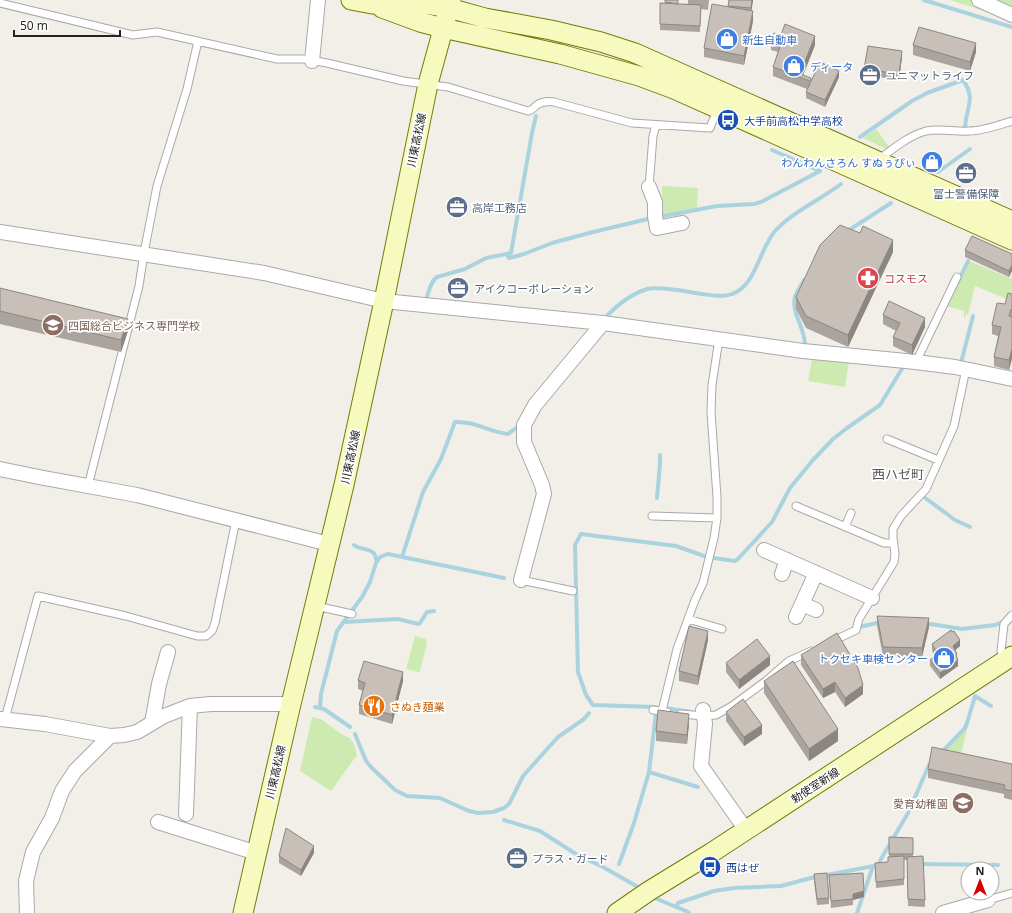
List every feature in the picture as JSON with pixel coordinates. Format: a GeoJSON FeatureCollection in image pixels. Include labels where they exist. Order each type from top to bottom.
{"type":"FeatureCollection","features":[{"type":"Feature","properties":{"kind":"main road"},"geometry":{"type":"LineString","coordinates":[[351,0],[372,4],[420,22],[560,54],[639,76],[718,108],[1012,240]]}},
{"type":"Feature","properties":{"kind":"main road"},"geometry":{"type":"LineString","coordinates":[[372,4],[450,4],[485,18],[551,30],[594,40],[635,53],[1012,221]]}},
{"type":"Feature","properties":{"kind":"main road","name":"川東高松線"},"geometry":{"type":"LineString","coordinates":[[243,913],[342,492],[384,301],[428,84],[450,4]]}},
{"type":"Feature","properties":{"kind":"main road","name":"勅使室新線"},"geometry":{"type":"LineString","coordinates":[[619,913],[648,892],[1008,659]]}},
{"type":"Feature","properties":{"kind":"street"},"geometry":{"type":"LineString","coordinates":[[312,60],[318,0]]}},
{"type":"Feature","properties":{"kind":"street"},"geometry":{"type":"LineString","coordinates":[[979,0],[1012,15]]}},
{"type":"Feature","properties":{"kind":"street"},"geometry":{"type":"LineString","coordinates":[[649,187],[655,202],[657,228],[682,223]]}},
{"type":"Feature","properties":{"kind":"street"},"geometry":{"type":"LineString","coordinates":[[0,232],[144,253],[264,273],[384,301],[604,323],[809,351],[916,362],[966,369],[1012,379]]}},
{"type":"Feature","properties":{"kind":"street"},"geometry":{"type":"LineString","coordinates":[[521,580],[544,494],[542,484],[524,442],[524,425],[535,405],[604,323]]}},
{"type":"Feature","properties":{"kind":"street"},"geometry":{"type":"LineString","coordinates":[[0,469],[137,495],[329,544]]}},
{"type":"Feature","properties":{"kind":"street"},"geometry":{"type":"LineString","coordinates":[[764,550],[872,598]]}},
{"type":"Feature","properties":{"kind":"street"},"geometry":{"type":"LineString","coordinates":[[782,574],[787,560]]}},
{"type":"Feature","properties":{"kind":"street"},"geometry":{"type":"LineString","coordinates":[[796,617],[816,573]]}},
{"type":"Feature","properties":{"kind":"street"},"geometry":{"type":"LineString","coordinates":[[802,604],[816,610]]}},
{"type":"Feature","properties":{"kind":"street"},"geometry":{"type":"LineString","coordinates":[[152,723],[159,684],[168,652]]}},
{"type":"Feature","properties":{"kind":"street"},"geometry":{"type":"LineString","coordinates":[[2,719],[45,724],[110,736],[137,732],[164,716],[190,706],[211,704],[291,704]]}},
{"type":"Feature","properties":{"kind":"street"},"geometry":{"type":"LineString","coordinates":[[186,814],[190,706]]}},
{"type":"Feature","properties":{"kind":"street"},"geometry":{"type":"LineString","coordinates":[[703,713],[705,724],[701,766],[746,830]]}},
{"type":"Feature","properties":{"kind":"street"},"geometry":{"type":"LineString","coordinates":[[27,913],[26,881],[33,852],[52,818],[62,791],[75,771],[110,736]]}},
{"type":"Feature","properties":{"kind":"street"},"geometry":{"type":"LineString","coordinates":[[158,822],[257,853]]}},
{"type":"Feature","properties":{"kind":"street"},"geometry":{"type":"LineString","coordinates":[[943,913],[985,901]]}},
{"type":"Feature","properties":{"kind":"lane"},"geometry":{"type":"LineString","coordinates":[[0,3],[133,35],[158,32],[277,59],[312,60],[403,81],[448,87],[528,111],[546,101],[632,123],[710,128],[718,108]]}},
{"type":"Feature","properties":{"kind":"lane"},"geometry":{"type":"LineString","coordinates":[[88,486],[139,286],[157,186],[187,89],[198,42]]}},
{"type":"Feature","properties":{"kind":"lane"},"geometry":{"type":"LineString","coordinates":[[878,160],[903,142],[926,131],[973,131],[1012,122]]}},
{"type":"Feature","properties":{"kind":"lane"},"geometry":{"type":"LineString","coordinates":[[649,187],[652,136],[656,125]]}},
{"type":"Feature","properties":{"kind":"lane"},"geometry":{"type":"LineString","coordinates":[[916,362],[957,277]]}},
{"type":"Feature","properties":{"kind":"lane"},"geometry":{"type":"LineString","coordinates":[[662,711],[677,649],[703,583],[714,538],[717,518],[715,460],[711,412],[712,385],[719,339]]}},
{"type":"Feature","properties":{"kind":"lane"},"geometry":{"type":"LineString","coordinates":[[828,643],[856,630],[860,619],[894,562],[895,554],[893,529],[895,524],[909,506],[926,489],[954,426],[966,369]]}},
{"type":"Feature","properties":{"kind":"lane"},"geometry":{"type":"LineString","coordinates":[[887,439],[938,460]]}},
{"type":"Feature","properties":{"kind":"lane"},"geometry":{"type":"LineString","coordinates":[[796,506],[884,543],[893,543]]}},
{"type":"Feature","properties":{"kind":"lane"},"geometry":{"type":"LineString","coordinates":[[845,527],[851,514]]}},
{"type":"Feature","properties":{"kind":"lane"},"geometry":{"type":"LineString","coordinates":[[652,516],[717,518]]}},
{"type":"Feature","properties":{"kind":"lane"},"geometry":{"type":"LineString","coordinates":[[2,719],[38,596],[126,616],[197,636],[206,636],[212,632],[215,623],[236,520]]}},
{"type":"Feature","properties":{"kind":"lane"},"geometry":{"type":"LineString","coordinates":[[521,580],[573,591]]}},
{"type":"Feature","properties":{"kind":"lane"},"geometry":{"type":"LineString","coordinates":[[314,606],[352,614]]}},
{"type":"Feature","properties":{"kind":"lane"},"geometry":{"type":"LineString","coordinates":[[1008,659],[1001,651],[1004,624],[1012,615]]}},
{"type":"Feature","properties":{"kind":"lane"},"geometry":{"type":"LineString","coordinates":[[688,618],[722,629]]}},
{"type":"Feature","properties":{"kind":"lane"},"geometry":{"type":"LineString","coordinates":[[654,710],[716,715],[732,706],[766,681],[789,661],[814,649]]}},
{"type":"Feature","properties":{"kind":"lane"},"geometry":{"type":"LineString","coordinates":[[1000,896],[1012,892]]}},
{"type":"Feature","properties":{"kind":"green space"},"geometry":{"type":"Polygon","coordinates":[[[950,0],[1012,0],[1012,20],[950,0]]]}},
{"type":"Feature","properties":{"kind":"green space"},"geometry":{"type":"Polygon","coordinates":[[[876,129],[890,148],[888,150],[863,138],[876,129]]]}},
{"type":"Feature","properties":{"kind":"green space"},"geometry":{"type":"Polygon","coordinates":[[[662,186],[698,188],[697,208],[662,215],[662,186]]]}},
{"type":"Feature","properties":{"kind":"green space"},"geometry":{"type":"Polygon","coordinates":[[[969,261],[1012,279],[1012,301],[975,286],[968,315],[966,314],[964,320],[964,311],[947,306],[969,261]]]}},
{"type":"Feature","properties":{"kind":"green space"},"geometry":{"type":"Polygon","coordinates":[[[812,359],[849,362],[845,387],[808,381],[812,359]]]}},
{"type":"Feature","properties":{"kind":"green space"},"geometry":{"type":"Polygon","coordinates":[[[415,636],[426,639],[427,643],[420,671],[418,672],[406,669],[415,636]]]}},
{"type":"Feature","properties":{"kind":"green space"},"geometry":{"type":"Polygon","coordinates":[[[312,717],[321,719],[343,735],[350,738],[354,744],[357,755],[331,791],[300,771],[312,717]]]}},
{"type":"Feature","properties":{"kind":"green space"},"geometry":{"type":"Polygon","coordinates":[[[969,722],[959,761],[943,751],[965,729],[969,722]]]}},
{"type":"Feature","properties":{"kind":"building"},"geometry":{"type":"Polygon","coordinates":[[[665,0],[678,0],[678,4],[665,2],[665,0]]]}},
{"type":"Feature","properties":{"kind":"building"},"geometry":{"type":"Polygon","coordinates":[[[729,0],[752,0],[751,8],[728,6],[729,0]]]}},
{"type":"Feature","properties":{"kind":"building"},"geometry":{"type":"Polygon","coordinates":[[[660,3],[701,5],[700,26],[660,24],[660,3]]]}},
{"type":"Feature","properties":{"kind":"building"},"geometry":{"type":"Polygon","coordinates":[[[712,4],[753,11],[744,56],[704,48],[712,4]]]}},
{"type":"Feature","properties":{"kind":"building"},"geometry":{"type":"Polygon","coordinates":[[[785,24],[815,36],[800,74],[811,78],[810,81],[773,67],[781,44],[771,40],[774,33],[781,35],[785,24]]]}},
{"type":"Feature","properties":{"kind":"building"},"geometry":{"type":"Polygon","coordinates":[[[919,27],[976,43],[970,62],[913,45],[919,27]]]}},
{"type":"Feature","properties":{"kind":"building"},"geometry":{"type":"Polygon","coordinates":[[[868,46],[902,51],[899,74],[864,69],[868,46]]]}},
{"type":"Feature","properties":{"kind":"building"},"geometry":{"type":"Polygon","coordinates":[[[820,62],[839,71],[825,100],[806,92],[820,62]]]}},
{"type":"Feature","properties":{"kind":"building"},"geometry":{"type":"Polygon","coordinates":[[[840,225],[860,233],[863,226],[893,240],[848,335],[806,316],[796,297],[820,245],[840,225]]]}},
{"type":"Feature","properties":{"kind":"building"},"geometry":{"type":"Polygon","coordinates":[[[972,236],[1012,254],[1012,265],[1009,271],[965,250],[972,236]]]}},
{"type":"Feature","properties":{"kind":"building"},"geometry":{"type":"Polygon","coordinates":[[[0,288],[128,319],[121,340],[0,311],[0,288]]]}},
{"type":"Feature","properties":{"kind":"building"},"geometry":{"type":"Polygon","coordinates":[[[1008,293],[1012,294],[1012,310],[1011,309],[1009,316],[1012,317],[1012,349],[1009,360],[994,357],[1001,327],[992,325],[997,303],[1005,304],[1008,293]]]}},
{"type":"Feature","properties":{"kind":"building"},"geometry":{"type":"Polygon","coordinates":[[[889,301],[925,318],[912,345],[893,337],[900,323],[883,315],[889,301]]]}},
{"type":"Feature","properties":{"kind":"building"},"geometry":{"type":"Polygon","coordinates":[[[877,616],[929,618],[922,648],[883,647],[877,616]]]}},
{"type":"Feature","properties":{"kind":"building"},"geometry":{"type":"Polygon","coordinates":[[[689,626],[708,631],[698,676],[679,671],[689,626]]]}},
{"type":"Feature","properties":{"kind":"building"},"geometry":{"type":"Polygon","coordinates":[[[951,630],[952,632],[954,631],[960,640],[953,646],[958,660],[940,673],[930,660],[938,654],[932,644],[951,630]]]}},
{"type":"Feature","properties":{"kind":"building"},"geometry":{"type":"Polygon","coordinates":[[[837,633],[858,668],[863,685],[845,698],[835,682],[823,689],[801,655],[837,633]]]}},
{"type":"Feature","properties":{"kind":"building"},"geometry":{"type":"Polygon","coordinates":[[[757,639],[770,656],[739,680],[726,663],[757,639]]]}},
{"type":"Feature","properties":{"kind":"building"},"geometry":{"type":"Polygon","coordinates":[[[364,661],[403,672],[392,715],[359,705],[365,683],[358,680],[364,661]]]}},
{"type":"Feature","properties":{"kind":"building"},"geometry":{"type":"Polygon","coordinates":[[[793,661],[838,729],[809,749],[764,681],[793,661]]]}},
{"type":"Feature","properties":{"kind":"building"},"geometry":{"type":"Polygon","coordinates":[[[743,699],[762,725],[744,737],[726,712],[743,699]]]}},
{"type":"Feature","properties":{"kind":"building"},"geometry":{"type":"Polygon","coordinates":[[[658,710],[689,714],[687,735],[656,731],[658,710]]]}},
{"type":"Feature","properties":{"kind":"building"},"geometry":{"type":"Polygon","coordinates":[[[932,747],[1012,764],[1012,791],[1004,789],[1005,785],[928,769],[932,747]]]}},
{"type":"Feature","properties":{"kind":"building"},"geometry":{"type":"Polygon","coordinates":[[[286,828],[314,846],[301,870],[279,856],[286,828]]]}},
{"type":"Feature","properties":{"kind":"building"},"geometry":{"type":"Polygon","coordinates":[[[889,837],[913,838],[913,854],[889,854],[889,837]]]}},
{"type":"Feature","properties":{"kind":"building"},"geometry":{"type":"Polygon","coordinates":[[[904,856],[904,879],[876,882],[875,863],[888,862],[888,857],[904,856]]]}},
{"type":"Feature","properties":{"kind":"building"},"geometry":{"type":"Polygon","coordinates":[[[923,856],[925,900],[908,899],[907,857],[923,856]]]}},
{"type":"Feature","properties":{"kind":"building"},"geometry":{"type":"Polygon","coordinates":[[[827,873],[829,898],[817,899],[814,874],[827,873]]]}},
{"type":"Feature","properties":{"kind":"building"},"geometry":{"type":"Polygon","coordinates":[[[863,873],[864,891],[853,894],[853,899],[831,901],[829,875],[863,873]]]}},
{"type":"Feature","properties":{"kind":"waterway"},"geometry":{"type":"LineString","coordinates":[[924,0],[1012,27]]}},
{"type":"Feature","properties":{"kind":"waterway"},"geometry":{"type":"LineString","coordinates":[[860,137],[912,101],[927,93],[963,80],[967,87],[970,99],[965,122],[965,130]]}},
{"type":"Feature","properties":{"kind":"waterway"},"geometry":{"type":"LineString","coordinates":[[426,300],[431,284],[437,277],[465,269],[486,258],[511,253],[536,116]]}},
{"type":"Feature","properties":{"kind":"waterway"},"geometry":{"type":"LineString","coordinates":[[938,172],[970,149]]}},
{"type":"Feature","properties":{"kind":"waterway"},"geometry":{"type":"LineString","coordinates":[[772,150],[820,171]]}},
{"type":"Feature","properties":{"kind":"waterway"},"geometry":{"type":"LineString","coordinates":[[507,254],[509,258],[552,243],[648,219],[717,206],[754,204],[761,202],[820,171]]}},
{"type":"Feature","properties":{"kind":"waterway"},"geometry":{"type":"LineString","coordinates":[[605,318],[624,301],[647,289],[667,289],[721,296],[732,294],[747,283],[765,246],[776,230],[799,211],[841,184]]}},
{"type":"Feature","properties":{"kind":"waterway"},"geometry":{"type":"LineString","coordinates":[[846,232],[891,203]]}},
{"type":"Feature","properties":{"kind":"waterway"},"geometry":{"type":"LineString","coordinates":[[958,282],[968,261]]}},
{"type":"Feature","properties":{"kind":"waterway"},"geometry":{"type":"LineString","coordinates":[[804,280],[795,297],[794,303],[805,340],[805,346]]}},
{"type":"Feature","properties":{"kind":"waterway"},"geometry":{"type":"LineString","coordinates":[[961,363],[973,316]]}},
{"type":"Feature","properties":{"kind":"waterway"},"geometry":{"type":"LineString","coordinates":[[655,707],[593,705],[586,695],[578,672],[575,545],[581,534],[676,546],[707,557],[735,561],[772,522],[790,488],[813,460],[833,439],[880,405],[903,367]]}},
{"type":"Feature","properties":{"kind":"waterway"},"geometry":{"type":"LineString","coordinates":[[402,557],[423,492],[441,459],[455,422],[469,423],[508,434],[520,425]]}},
{"type":"Feature","properties":{"kind":"waterway"},"geometry":{"type":"LineString","coordinates":[[657,498],[660,455]]}},
{"type":"Feature","properties":{"kind":"waterway"},"geometry":{"type":"LineString","coordinates":[[924,497],[955,520],[970,527]]}},
{"type":"Feature","properties":{"kind":"waterway"},"geometry":{"type":"LineString","coordinates":[[354,545],[374,553],[376,560]]}},
{"type":"Feature","properties":{"kind":"waterway"},"geometry":{"type":"LineString","coordinates":[[320,707],[321,694],[337,631],[362,597],[380,557],[388,554],[504,578]]}},
{"type":"Feature","properties":{"kind":"waterway"},"geometry":{"type":"LineString","coordinates":[[344,622],[398,619],[418,624],[427,612],[434,611]]}},
{"type":"Feature","properties":{"kind":"waterway"},"geometry":{"type":"LineString","coordinates":[[859,627],[882,622]]}},
{"type":"Feature","properties":{"kind":"waterway"},"geometry":{"type":"LineString","coordinates":[[924,623],[962,629],[995,625],[1004,622]]}},
{"type":"Feature","properties":{"kind":"waterway"},"geometry":{"type":"LineString","coordinates":[[941,753],[965,728],[975,696],[991,706]]}},
{"type":"Feature","properties":{"kind":"waterway"},"geometry":{"type":"LineString","coordinates":[[315,707],[324,709],[350,727]]}},
{"type":"Feature","properties":{"kind":"waterway"},"geometry":{"type":"LineString","coordinates":[[665,708],[691,712]]}},
{"type":"Feature","properties":{"kind":"waterway"},"geometry":{"type":"LineString","coordinates":[[355,734],[366,761],[395,790],[407,796],[440,798],[469,811],[478,813],[493,812],[504,808],[509,804],[523,776],[558,737],[584,719],[589,713]]}},
{"type":"Feature","properties":{"kind":"waterway"},"geometry":{"type":"LineString","coordinates":[[619,864],[634,823],[649,772],[656,713]]}},
{"type":"Feature","properties":{"kind":"waterway"},"geometry":{"type":"LineString","coordinates":[[879,864],[908,813],[929,765],[932,762]]}},
{"type":"Feature","properties":{"kind":"waterway"},"geometry":{"type":"LineString","coordinates":[[649,772],[698,787]]}},
{"type":"Feature","properties":{"kind":"waterway"},"geometry":{"type":"LineString","coordinates":[[504,820],[540,831],[576,854],[603,867],[638,887]]}},
{"type":"Feature","properties":{"kind":"waterway"},"geometry":{"type":"LineString","coordinates":[[919,864],[960,865]]}},
{"type":"Feature","properties":{"kind":"waterway"},"geometry":{"type":"LineString","coordinates":[[676,907],[678,903],[714,891],[734,888],[781,886],[811,878],[879,865]]}},
{"type":"Feature","properties":{"kind":"waterway"},"geometry":{"type":"LineString","coordinates":[[857,913],[873,866]]}},
{"type":"Feature","properties":{"kind":"waterway"},"geometry":{"type":"LineString","coordinates":[[657,899],[689,913]]}},
{"type":"Feature","properties":{"kind":"place","name":"新生自動車"},"geometry":{"type":"Point","coordinates":[727,39]}},
{"type":"Feature","properties":{"kind":"place","name":"ディータ"},"geometry":{"type":"Point","coordinates":[794,66]}},
{"type":"Feature","properties":{"kind":"place","name":"ユニマットライフ"},"geometry":{"type":"Point","coordinates":[870,75]}},
{"type":"Feature","properties":{"kind":"place","name":"大手前高松中学高校"},"geometry":{"type":"Point","coordinates":[728,120]}},
{"type":"Feature","properties":{"kind":"place","name":"わんわんさろん すぬぅぴぃ"},"geometry":{"type":"Point","coordinates":[932,162]}},
{"type":"Feature","properties":{"kind":"place","name":"富士警備保障"},"geometry":{"type":"Point","coordinates":[966,173]}},
{"type":"Feature","properties":{"kind":"place","name":"高岸工務店"},"geometry":{"type":"Point","coordinates":[457,207]}},
{"type":"Feature","properties":{"kind":"place","name":"コスモス"},"geometry":{"type":"Point","coordinates":[868,278]}},
{"type":"Feature","properties":{"kind":"place","name":"アイクコーポレーション"},"geometry":{"type":"Point","coordinates":[458,288]}},
{"type":"Feature","properties":{"kind":"place","name":"四国総合ビジネス専門学校"},"geometry":{"type":"Point","coordinates":[53,325]}},
{"type":"Feature","properties":{"kind":"place","name":"トクセキ車検センター"},"geometry":{"type":"Point","coordinates":[944,658]}},
{"type":"Feature","properties":{"kind":"place","name":"さぬき麺業"},"geometry":{"type":"Point","coordinates":[374,706]}},
{"type":"Feature","properties":{"kind":"place","name":"愛育幼稚園"},"geometry":{"type":"Point","coordinates":[963,803]}},
{"type":"Feature","properties":{"kind":"place","name":"プラス・ガード"},"geometry":{"type":"Point","coordinates":[517,858]}},
{"type":"Feature","properties":{"kind":"place","name":"西はぜ"},"geometry":{"type":"Point","coordinates":[710,867]}},
{"type":"Feature","properties":{"kind":"district","name":"西ハゼ町"},"geometry":{"type":"Point","coordinates":[898,474]}}]}
